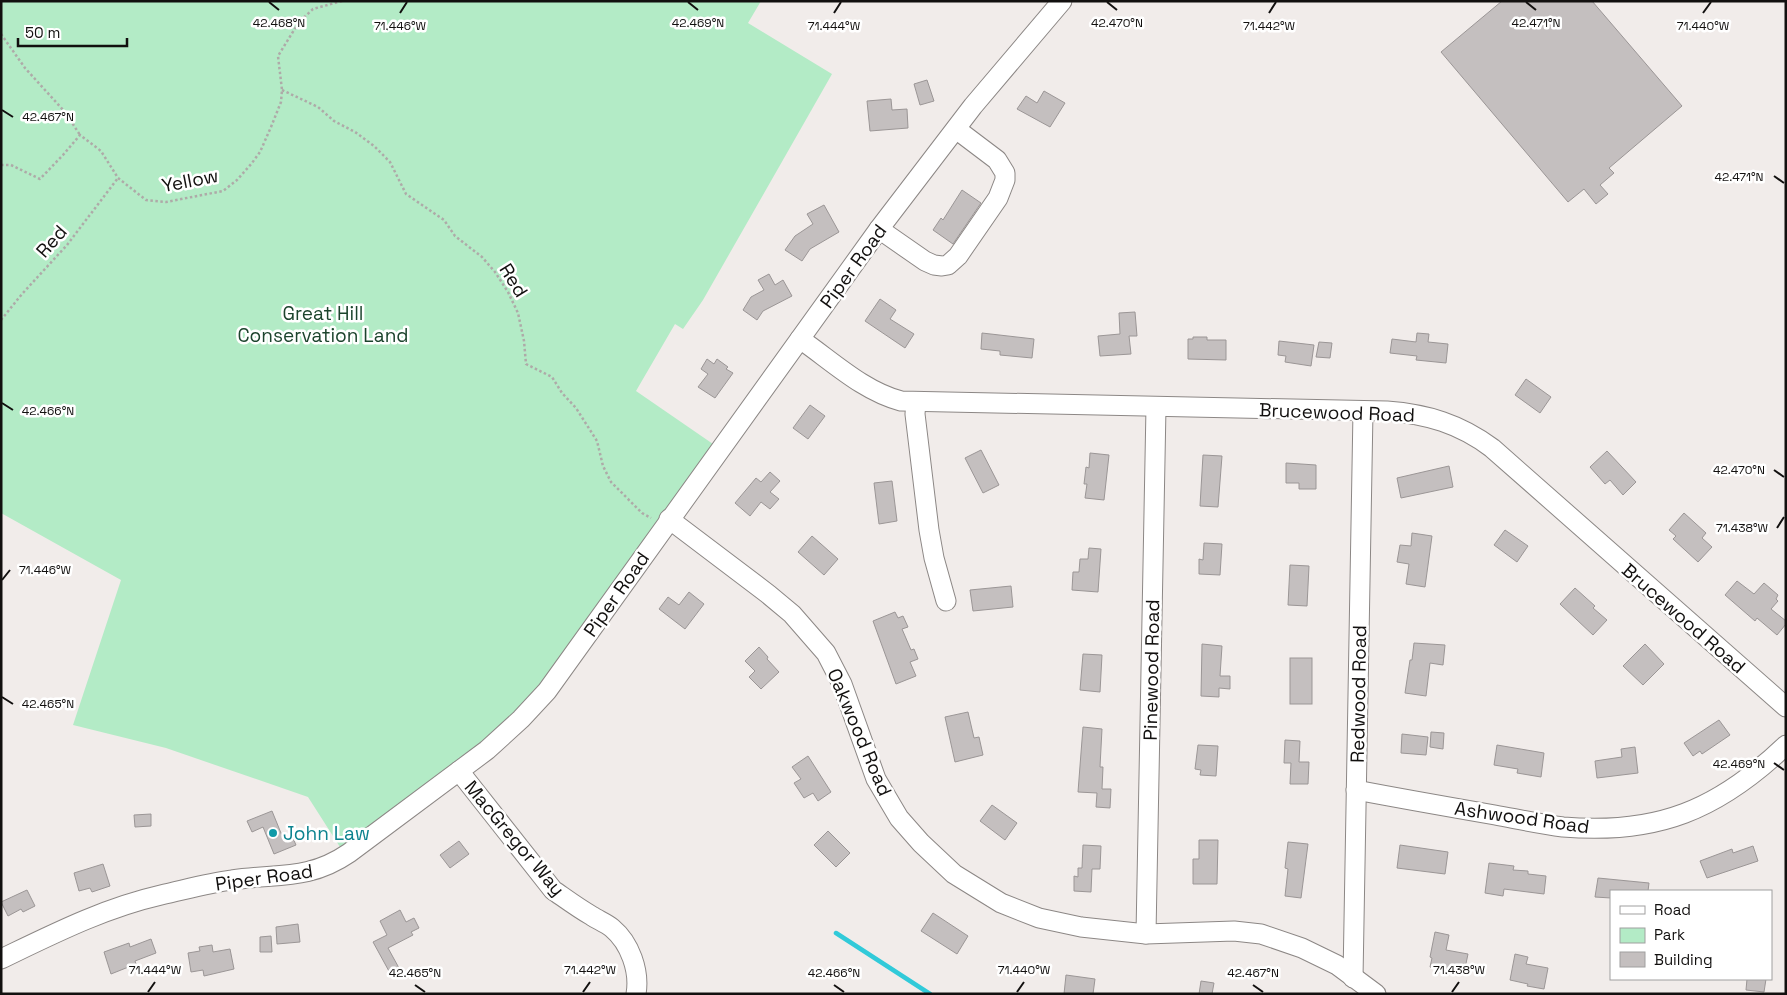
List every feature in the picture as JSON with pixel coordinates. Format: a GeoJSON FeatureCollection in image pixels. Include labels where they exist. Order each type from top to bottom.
{"type":"FeatureCollection","features":[{"type":"Feature","properties":{"kind":"street","name":"Piper Road"},"geometry":{"type":"LineString","coordinates":[[1,959],[89,918],[140,900],[232,880],[298,874],[320,869],[334,863],[459,771],[503,736],[547,690],[879,229],[973,106],[1062,1]]}},
{"type":"Feature","properties":{"kind":"street"},"geometry":{"type":"LineString","coordinates":[[879,229],[925,261],[934,265],[942,266],[948,264],[958,256],[998,198],[1006,180],[1005,174],[997,160],[956,129]]}},
{"type":"Feature","properties":{"kind":"street","name":"Brucewood Road"},"geometry":{"type":"LineString","coordinates":[[800,338],[863,384],[888,397],[916,402],[1363,411],[1408,413],[1427,416],[1452,424],[1475,435],[1492,448],[1786,707]]}},
{"type":"Feature","properties":{"kind":"street"},"geometry":{"type":"LineString","coordinates":[[916,402],[915,414],[929,530],[934,558],[946,601]]}},
{"type":"Feature","properties":{"kind":"street","name":"Pinewood Road"},"geometry":{"type":"LineString","coordinates":[[1146,934],[1156,406]]}},
{"type":"Feature","properties":{"kind":"street","name":"Redwood Road"},"geometry":{"type":"LineString","coordinates":[[1353,978],[1363,411]]}},
{"type":"Feature","properties":{"kind":"street","name":"Oakwood Road"},"geometry":{"type":"LineString","coordinates":[[666,523],[768,594],[792,614],[826,653],[842,684],[876,779],[899,818],[921,843],[954,874],[1001,903],[1039,918],[1081,927],[1146,934],[1234,931],[1261,934],[1302,948],[1337,965],[1376,994]]}},
{"type":"Feature","properties":{"kind":"street","name":"Ashwood Road"},"geometry":{"type":"LineString","coordinates":[[1356,790],[1544,824],[1584,828],[1626,828],[1682,815],[1720,798],[1757,772],[1786,745]]}},
{"type":"Feature","properties":{"kind":"street","name":"MacGregor Way"},"geometry":{"type":"LineString","coordinates":[[459,771],[553,890],[612,928],[625,944],[634,962],[638,982],[636,994]]}},
{"type":"Feature","properties":{"kind":"path","name":"Yellow"},"geometry":{"type":"LineString","coordinates":[[1,34],[25,68],[65,112],[80,134],[101,151],[118,178],[146,200],[166,202],[223,191],[237,180],[260,152],[281,102],[282,90],[278,56],[299,22],[313,9],[342,1]]}},
{"type":"Feature","properties":{"kind":"path","name":"Red"},"geometry":{"type":"LineString","coordinates":[[282,90],[318,107],[334,121],[355,132],[374,146],[390,162],[406,194],[444,220],[455,236],[482,257],[496,272],[518,313],[524,341],[526,364],[552,377],[576,408],[597,441],[603,466],[611,482],[642,513],[666,523]]}},
{"type":"Feature","properties":{"kind":"path"},"geometry":{"type":"LineString","coordinates":[[1,165],[11,165],[40,179],[63,156],[80,134]]}},
{"type":"Feature","properties":{"kind":"path","name":"Red"},"geometry":{"type":"LineString","coordinates":[[1,320],[67,245],[118,178]]}},
{"type":"Feature","properties":{"kind":"green space","name":"Great Hill Conservation Land"},"geometry":{"type":"Polygon","coordinates":[[[1,1],[761,1],[748,23],[832,74],[703,300],[683,329],[675,324],[636,391],[713,444],[530,699],[484,745],[340,847],[308,797],[166,748],[73,725],[121,580],[1,513],[1,1]]]}},
{"type":"Feature","properties":{"kind":"building"},"geometry":{"type":"Polygon","coordinates":[[[1502,1],[1592,1],[1682,106],[1609,168],[1614,173],[1600,185],[1608,194],[1596,204],[1584,189],[1568,202],[1441,52],[1502,1]]]}},
{"type":"Feature","properties":{"kind":"building"},"geometry":{"type":"Polygon","coordinates":[[[927,80],[934,101],[920,105],[914,84],[927,80]]]}},
{"type":"Feature","properties":{"kind":"building"},"geometry":{"type":"Polygon","coordinates":[[[1044,91],[1065,103],[1050,127],[1017,109],[1026,96],[1037,103],[1044,91]]]}},
{"type":"Feature","properties":{"kind":"building"},"geometry":{"type":"Polygon","coordinates":[[[891,99],[892,110],[907,109],[908,128],[870,131],[867,101],[891,99]]]}},
{"type":"Feature","properties":{"kind":"building"},"geometry":{"type":"Polygon","coordinates":[[[962,190],[981,203],[953,244],[933,230],[941,218],[943,220],[962,190]]]}},
{"type":"Feature","properties":{"kind":"building"},"geometry":{"type":"Polygon","coordinates":[[[824,205],[839,232],[810,249],[802,261],[785,250],[795,236],[813,224],[807,214],[824,205]]]}},
{"type":"Feature","properties":{"kind":"building"},"geometry":{"type":"Polygon","coordinates":[[[769,274],[775,285],[783,280],[792,296],[763,311],[757,320],[743,310],[751,297],[764,290],[758,280],[769,274]]]}},
{"type":"Feature","properties":{"kind":"building"},"geometry":{"type":"Polygon","coordinates":[[[880,299],[896,310],[890,319],[914,334],[905,348],[865,321],[880,299]]]}},
{"type":"Feature","properties":{"kind":"building"},"geometry":{"type":"Polygon","coordinates":[[[1135,312],[1137,336],[1129,336],[1131,354],[1100,356],[1098,336],[1120,334],[1119,313],[1135,312]]]}},
{"type":"Feature","properties":{"kind":"building"},"geometry":{"type":"Polygon","coordinates":[[[982,333],[1034,339],[1032,358],[1000,355],[1000,351],[981,349],[982,333]]]}},
{"type":"Feature","properties":{"kind":"building"},"geometry":{"type":"Polygon","coordinates":[[[1417,333],[1429,334],[1428,342],[1448,344],[1446,363],[1416,360],[1417,356],[1390,353],[1392,339],[1416,342],[1417,333]]]}},
{"type":"Feature","properties":{"kind":"building"},"geometry":{"type":"Polygon","coordinates":[[[1193,337],[1207,337],[1207,340],[1226,340],[1226,360],[1188,359],[1188,339],[1193,339],[1193,337]]]}},
{"type":"Feature","properties":{"kind":"building"},"geometry":{"type":"Polygon","coordinates":[[[1279,341],[1314,345],[1311,366],[1285,362],[1286,356],[1278,355],[1279,341]]]}},
{"type":"Feature","properties":{"kind":"building"},"geometry":{"type":"Polygon","coordinates":[[[1319,342],[1332,343],[1330,358],[1316,357],[1319,342]]]}},
{"type":"Feature","properties":{"kind":"building"},"geometry":{"type":"Polygon","coordinates":[[[707,359],[714,364],[717,359],[728,367],[726,369],[733,373],[715,398],[698,387],[708,374],[701,369],[707,359]]]}},
{"type":"Feature","properties":{"kind":"building"},"geometry":{"type":"Polygon","coordinates":[[[1526,379],[1551,397],[1540,413],[1515,395],[1526,379]]]}},
{"type":"Feature","properties":{"kind":"building"},"geometry":{"type":"Polygon","coordinates":[[[810,405],[825,416],[808,439],[793,428],[810,405]]]}},
{"type":"Feature","properties":{"kind":"building"},"geometry":{"type":"Polygon","coordinates":[[[981,450],[999,485],[983,493],[965,458],[981,450]]]}},
{"type":"Feature","properties":{"kind":"building"},"geometry":{"type":"Polygon","coordinates":[[[1607,451],[1636,482],[1623,495],[1610,480],[1605,484],[1590,467],[1607,451]]]}},
{"type":"Feature","properties":{"kind":"building"},"geometry":{"type":"Polygon","coordinates":[[[1090,453],[1109,455],[1104,500],[1085,498],[1087,484],[1084,484],[1086,467],[1089,468],[1090,453]]]}},
{"type":"Feature","properties":{"kind":"building"},"geometry":{"type":"Polygon","coordinates":[[[1203,455],[1222,456],[1218,507],[1200,506],[1203,455]]]}},
{"type":"Feature","properties":{"kind":"building"},"geometry":{"type":"Polygon","coordinates":[[[1286,463],[1316,465],[1316,489],[1299,489],[1299,483],[1286,483],[1286,463]]]}},
{"type":"Feature","properties":{"kind":"building"},"geometry":{"type":"Polygon","coordinates":[[[1449,466],[1453,487],[1401,498],[1397,478],[1449,466]]]}},
{"type":"Feature","properties":{"kind":"building"},"geometry":{"type":"Polygon","coordinates":[[[770,472],[780,481],[770,492],[779,499],[770,509],[761,502],[750,516],[735,503],[756,478],[761,482],[770,472]]]}},
{"type":"Feature","properties":{"kind":"building"},"geometry":{"type":"Polygon","coordinates":[[[892,481],[897,521],[879,524],[874,483],[892,481]]]}},
{"type":"Feature","properties":{"kind":"building"},"geometry":{"type":"Polygon","coordinates":[[[1684,513],[1706,533],[1702,538],[1712,547],[1698,562],[1673,539],[1676,536],[1669,530],[1684,513]]]}},
{"type":"Feature","properties":{"kind":"building"},"geometry":{"type":"Polygon","coordinates":[[[1505,530],[1528,546],[1517,562],[1494,545],[1505,530]]]}},
{"type":"Feature","properties":{"kind":"building"},"geometry":{"type":"Polygon","coordinates":[[[1412,533],[1432,536],[1425,587],[1406,584],[1409,564],[1397,562],[1400,545],[1411,546],[1412,533]]]}},
{"type":"Feature","properties":{"kind":"building"},"geometry":{"type":"Polygon","coordinates":[[[812,536],[838,559],[824,575],[798,552],[812,536]]]}},
{"type":"Feature","properties":{"kind":"building"},"geometry":{"type":"Polygon","coordinates":[[[1204,543],[1222,544],[1220,575],[1199,574],[1199,559],[1203,560],[1204,543]]]}},
{"type":"Feature","properties":{"kind":"building"},"geometry":{"type":"Polygon","coordinates":[[[1089,548],[1101,549],[1098,592],[1072,590],[1073,572],[1079,572],[1080,559],[1088,559],[1089,548]]]}},
{"type":"Feature","properties":{"kind":"building"},"geometry":{"type":"Polygon","coordinates":[[[1290,565],[1309,566],[1307,606],[1288,605],[1290,565]]]}},
{"type":"Feature","properties":{"kind":"building"},"geometry":{"type":"Polygon","coordinates":[[[1737,581],[1754,594],[1764,583],[1778,595],[1776,599],[1778,601],[1771,609],[1786,621],[1786,624],[1777,635],[1757,618],[1755,621],[1725,595],[1737,581]]]}},
{"type":"Feature","properties":{"kind":"building"},"geometry":{"type":"Polygon","coordinates":[[[1011,586],[1013,607],[973,611],[970,590],[1011,586]]]}},
{"type":"Feature","properties":{"kind":"building"},"geometry":{"type":"Polygon","coordinates":[[[1575,588],[1607,620],[1593,635],[1560,604],[1575,588]]]}},
{"type":"Feature","properties":{"kind":"building"},"geometry":{"type":"Polygon","coordinates":[[[689,592],[704,604],[685,629],[659,609],[668,597],[679,605],[689,592]]]}},
{"type":"Feature","properties":{"kind":"building"},"geometry":{"type":"Polygon","coordinates":[[[895,612],[898,618],[903,616],[908,627],[902,629],[911,650],[914,649],[918,659],[910,662],[916,676],[896,684],[873,621],[895,612]]]}},
{"type":"Feature","properties":{"kind":"building"},"geometry":{"type":"Polygon","coordinates":[[[1414,643],[1445,645],[1443,665],[1430,663],[1426,696],[1405,693],[1414,643]]]}},
{"type":"Feature","properties":{"kind":"building"},"geometry":{"type":"Polygon","coordinates":[[[1202,644],[1222,646],[1220,676],[1230,676],[1230,689],[1219,688],[1219,697],[1201,696],[1202,644]]]}},
{"type":"Feature","properties":{"kind":"building"},"geometry":{"type":"Polygon","coordinates":[[[1645,644],[1664,664],[1643,685],[1623,666],[1645,644]]]}},
{"type":"Feature","properties":{"kind":"building"},"geometry":{"type":"Polygon","coordinates":[[[759,647],[779,672],[761,689],[749,677],[755,671],[745,661],[759,647]]]}},
{"type":"Feature","properties":{"kind":"building"},"geometry":{"type":"Polygon","coordinates":[[[1083,654],[1102,655],[1100,692],[1080,690],[1083,654]]]}},
{"type":"Feature","properties":{"kind":"building"},"geometry":{"type":"Polygon","coordinates":[[[1290,658],[1312,658],[1312,704],[1290,704],[1290,658]]]}},
{"type":"Feature","properties":{"kind":"building"},"geometry":{"type":"Polygon","coordinates":[[[968,712],[974,738],[979,737],[983,755],[955,762],[945,717],[968,712]]]}},
{"type":"Feature","properties":{"kind":"building"},"geometry":{"type":"Polygon","coordinates":[[[1719,720],[1730,735],[1702,754],[1700,751],[1693,756],[1684,743],[1719,720]]]}},
{"type":"Feature","properties":{"kind":"building"},"geometry":{"type":"Polygon","coordinates":[[[1083,727],[1102,729],[1100,767],[1103,767],[1102,789],[1111,789],[1110,808],[1096,807],[1097,793],[1078,792],[1083,727]]]}},
{"type":"Feature","properties":{"kind":"building"},"geometry":{"type":"Polygon","coordinates":[[[1431,732],[1444,733],[1443,749],[1430,747],[1431,732]]]}},
{"type":"Feature","properties":{"kind":"building"},"geometry":{"type":"Polygon","coordinates":[[[1402,734],[1428,737],[1426,755],[1401,753],[1402,734]]]}},
{"type":"Feature","properties":{"kind":"building"},"geometry":{"type":"Polygon","coordinates":[[[1285,740],[1300,741],[1299,762],[1309,762],[1308,784],[1290,784],[1291,763],[1284,763],[1285,740]]]}},
{"type":"Feature","properties":{"kind":"building"},"geometry":{"type":"Polygon","coordinates":[[[1198,745],[1218,746],[1216,776],[1200,775],[1201,770],[1195,769],[1198,745]]]}},
{"type":"Feature","properties":{"kind":"building"},"geometry":{"type":"Polygon","coordinates":[[[1497,745],[1544,753],[1541,777],[1517,773],[1518,769],[1494,765],[1497,745]]]}},
{"type":"Feature","properties":{"kind":"building"},"geometry":{"type":"Polygon","coordinates":[[[1635,747],[1638,773],[1597,778],[1595,761],[1622,757],[1621,749],[1635,747]]]}},
{"type":"Feature","properties":{"kind":"building"},"geometry":{"type":"Polygon","coordinates":[[[808,756],[831,792],[818,801],[813,793],[804,798],[794,783],[801,779],[792,767],[808,756]]]}},
{"type":"Feature","properties":{"kind":"building"},"geometry":{"type":"Polygon","coordinates":[[[992,805],[1017,823],[1005,840],[980,821],[992,805]]]}},
{"type":"Feature","properties":{"kind":"building","name":"John Law"},"geometry":{"type":"Polygon","coordinates":[[[272,811],[283,838],[291,834],[296,845],[274,854],[263,827],[252,832],[247,821],[272,811]]]}},
{"type":"Feature","properties":{"kind":"building"},"geometry":{"type":"Polygon","coordinates":[[[151,814],[151,826],[135,827],[134,815],[151,814]]]}},
{"type":"Feature","properties":{"kind":"building"},"geometry":{"type":"Polygon","coordinates":[[[828,831],[850,853],[836,867],[814,845],[828,831]]]}},
{"type":"Feature","properties":{"kind":"building"},"geometry":{"type":"Polygon","coordinates":[[[1199,840],[1218,840],[1217,884],[1193,884],[1193,859],[1199,859],[1199,840]]]}},
{"type":"Feature","properties":{"kind":"building"},"geometry":{"type":"Polygon","coordinates":[[[459,841],[469,854],[450,868],[440,855],[459,841]]]}},
{"type":"Feature","properties":{"kind":"building"},"geometry":{"type":"Polygon","coordinates":[[[1288,842],[1308,844],[1301,898],[1285,896],[1288,869],[1285,868],[1288,842]]]}},
{"type":"Feature","properties":{"kind":"building"},"geometry":{"type":"Polygon","coordinates":[[[1083,845],[1101,846],[1100,869],[1092,869],[1091,892],[1074,891],[1074,876],[1078,877],[1078,868],[1082,868],[1083,845]]]}},
{"type":"Feature","properties":{"kind":"building"},"geometry":{"type":"Polygon","coordinates":[[[1400,845],[1448,852],[1445,874],[1397,868],[1400,845]]]}},
{"type":"Feature","properties":{"kind":"building"},"geometry":{"type":"Polygon","coordinates":[[[1753,846],[1758,861],[1707,878],[1700,861],[1732,849],[1733,853],[1753,846]]]}},
{"type":"Feature","properties":{"kind":"building"},"geometry":{"type":"Polygon","coordinates":[[[1489,863],[1514,866],[1513,870],[1528,871],[1528,874],[1546,876],[1544,894],[1504,889],[1503,896],[1485,893],[1489,863]]]}},
{"type":"Feature","properties":{"kind":"building"},"geometry":{"type":"Polygon","coordinates":[[[103,864],[110,886],[92,892],[90,888],[79,891],[74,873],[103,864]]]}},
{"type":"Feature","properties":{"kind":"building"},"geometry":{"type":"Polygon","coordinates":[[[1598,878],[1649,883],[1648,890],[1610,890],[1610,898],[1595,897],[1598,878]]]}},
{"type":"Feature","properties":{"kind":"building"},"geometry":{"type":"Polygon","coordinates":[[[27,890],[35,906],[23,912],[21,909],[8,916],[1,902],[27,890]]]}},
{"type":"Feature","properties":{"kind":"building"},"geometry":{"type":"Polygon","coordinates":[[[400,910],[406,922],[414,918],[419,928],[411,932],[413,935],[388,948],[399,968],[390,973],[373,942],[387,935],[380,921],[400,910]]]}},
{"type":"Feature","properties":{"kind":"building"},"geometry":{"type":"Polygon","coordinates":[[[933,913],[968,936],[957,954],[921,931],[933,913]]]}},
{"type":"Feature","properties":{"kind":"building"},"geometry":{"type":"Polygon","coordinates":[[[298,924],[300,942],[277,944],[276,927],[298,924]]]}},
{"type":"Feature","properties":{"kind":"building"},"geometry":{"type":"Polygon","coordinates":[[[1435,932],[1449,935],[1446,950],[1468,954],[1464,973],[1430,967],[1435,932]]]}},
{"type":"Feature","properties":{"kind":"building"},"geometry":{"type":"Polygon","coordinates":[[[271,936],[272,952],[260,952],[260,937],[271,936]]]}},
{"type":"Feature","properties":{"kind":"building"},"geometry":{"type":"Polygon","coordinates":[[[151,939],[156,953],[135,961],[136,964],[111,974],[104,952],[129,943],[130,947],[151,939]]]}},
{"type":"Feature","properties":{"kind":"building"},"geometry":{"type":"Polygon","coordinates":[[[212,945],[213,952],[230,949],[234,969],[204,976],[203,970],[191,972],[188,953],[200,951],[199,947],[212,945]]]}},
{"type":"Feature","properties":{"kind":"building"},"geometry":{"type":"Polygon","coordinates":[[[1515,954],[1528,957],[1526,964],[1548,968],[1544,989],[1510,980],[1515,954]]]}},
{"type":"Feature","properties":{"kind":"building"},"geometry":{"type":"Polygon","coordinates":[[[1066,975],[1095,979],[1093,994],[1064,994],[1066,975]]]}},
{"type":"Feature","properties":{"kind":"building"},"geometry":{"type":"Polygon","coordinates":[[[1747,980],[1766,980],[1764,992],[1746,990],[1747,980]]]}},
{"type":"Feature","properties":{"kind":"building"},"geometry":{"type":"Polygon","coordinates":[[[1201,981],[1214,983],[1212,994],[1199,994],[1201,981]]]}},
{"type":"Feature","properties":{"kind":"waterway"},"geometry":{"type":"LineString","coordinates":[[836,933],[930,994]]}},
{"type":"Feature","properties":{"kind":"place","name":"John Law"},"geometry":{"type":"Point","coordinates":[273,833]}}]}
